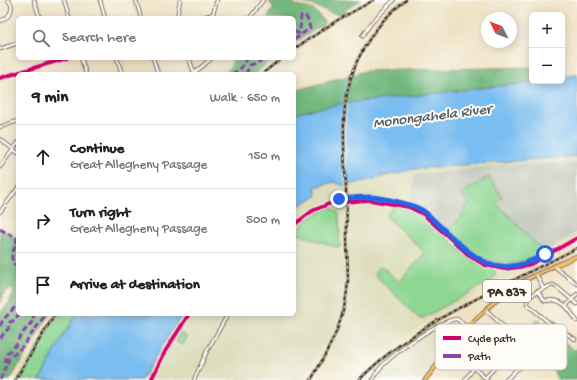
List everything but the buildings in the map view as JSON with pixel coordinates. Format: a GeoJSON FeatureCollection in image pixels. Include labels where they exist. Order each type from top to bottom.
{"type":"FeatureCollection","features":[{"type":"Feature","properties":{"kind":"main road"},"geometry":{"type":"LineString","coordinates":[[20,72],[60,60]]}},
{"type":"Feature","properties":{"kind":"main road"},"geometry":{"type":"LineString","coordinates":[[0,78],[16,73]]}},
{"type":"Feature","properties":{"kind":"main road","name":"PA 837"},"geometry":{"type":"LineString","coordinates":[[470,324],[508,289],[536,274],[577,256]]}},
{"type":"Feature","properties":{"kind":"main road","name":"PA 837"},"geometry":{"type":"LineString","coordinates":[[425,380],[435,367]]}},
{"type":"Feature","properties":{"kind":"street"},"geometry":{"type":"LineString","coordinates":[[0,20],[8,16],[11,11],[11,3],[8,0]]}},
{"type":"Feature","properties":{"kind":"street"},"geometry":{"type":"LineString","coordinates":[[34,0],[39,16]]}},
{"type":"Feature","properties":{"kind":"street"},"geometry":{"type":"LineString","coordinates":[[64,0],[68,16]]}},
{"type":"Feature","properties":{"kind":"street"},"geometry":{"type":"LineString","coordinates":[[100,0],[104,16]]}},
{"type":"Feature","properties":{"kind":"street"},"geometry":{"type":"LineString","coordinates":[[136,0],[140,16]]}},
{"type":"Feature","properties":{"kind":"street"},"geometry":{"type":"LineString","coordinates":[[177,16],[180,0]]}},
{"type":"Feature","properties":{"kind":"street"},"geometry":{"type":"LineString","coordinates":[[214,16],[217,0]]}},
{"type":"Feature","properties":{"kind":"street"},"geometry":{"type":"LineString","coordinates":[[251,16],[263,0]]}},
{"type":"Feature","properties":{"kind":"street"},"geometry":{"type":"LineString","coordinates":[[362,36],[372,22],[394,0]]}},
{"type":"Feature","properties":{"kind":"street"},"geometry":{"type":"LineString","coordinates":[[0,49],[16,44]]}},
{"type":"Feature","properties":{"kind":"street"},"geometry":{"type":"LineString","coordinates":[[82,60],[85,72]]}},
{"type":"Feature","properties":{"kind":"street"},"geometry":{"type":"LineString","coordinates":[[118,60],[121,72]]}},
{"type":"Feature","properties":{"kind":"street"},"geometry":{"type":"LineString","coordinates":[[154,60],[157,72]]}},
{"type":"Feature","properties":{"kind":"street"},"geometry":{"type":"LineString","coordinates":[[190,60],[192,72]]}},
{"type":"Feature","properties":{"kind":"street"},"geometry":{"type":"LineString","coordinates":[[195,72],[210,60]]}},
{"type":"Feature","properties":{"kind":"street"},"geometry":{"type":"LineString","coordinates":[[0,127],[16,121]]}},
{"type":"Feature","properties":{"kind":"street"},"geometry":{"type":"LineString","coordinates":[[0,139],[14,150]]}},
{"type":"Feature","properties":{"kind":"street"},"geometry":{"type":"LineString","coordinates":[[0,167],[16,146]]}},
{"type":"Feature","properties":{"kind":"street"},"geometry":{"type":"LineString","coordinates":[[0,212],[16,191]]}},
{"type":"Feature","properties":{"kind":"street"},"geometry":{"type":"LineString","coordinates":[[296,223],[316,208],[341,201],[373,200],[409,207],[423,214],[466,253],[476,260],[491,267],[504,269],[531,264],[577,238]]}},
{"type":"Feature","properties":{"kind":"street"},"geometry":{"type":"LineString","coordinates":[[554,266],[577,284]]}},
{"type":"Feature","properties":{"kind":"street"},"geometry":{"type":"LineString","coordinates":[[536,274],[543,288]]}},
{"type":"Feature","properties":{"kind":"street"},"geometry":{"type":"LineString","coordinates":[[551,324],[528,305],[528,298],[543,288],[553,286],[558,288],[577,304]]}},
{"type":"Feature","properties":{"kind":"street"},"geometry":{"type":"LineString","coordinates":[[537,291],[545,301],[556,300],[566,306],[573,313],[577,321]]}},
{"type":"Feature","properties":{"kind":"street"},"geometry":{"type":"LineString","coordinates":[[566,306],[577,294]]}},
{"type":"Feature","properties":{"kind":"street"},"geometry":{"type":"LineString","coordinates":[[486,310],[501,324]]}},
{"type":"Feature","properties":{"kind":"street"},"geometry":{"type":"LineString","coordinates":[[194,380],[207,351],[227,316]]}},
{"type":"Feature","properties":{"kind":"street"},"geometry":{"type":"LineString","coordinates":[[443,324],[452,319],[456,319],[463,324]]}},
{"type":"Feature","properties":{"kind":"street"},"geometry":{"type":"LineString","coordinates":[[373,380],[383,364],[408,344],[435,329]]}},
{"type":"Feature","properties":{"kind":"street"},"geometry":{"type":"LineString","coordinates":[[567,334],[575,339]]}},
{"type":"Feature","properties":{"kind":"street"},"geometry":{"type":"LineString","coordinates":[[465,380],[472,370]]}},
{"type":"Feature","properties":{"kind":"street"},"geometry":{"type":"LineString","coordinates":[[476,370],[486,379],[494,370]]}},
{"type":"Feature","properties":{"kind":"street"},"geometry":{"type":"LineString","coordinates":[[506,380],[516,370]]}},
{"type":"Feature","properties":{"kind":"shaded area"},"geometry":{"type":"Polygon","coordinates":[[[577,156],[577,239],[526,269],[443,313],[402,338],[362,370],[324,345],[303,380],[141,380],[181,316],[296,316],[296,207],[317,197],[315,188],[334,182],[344,186],[414,169],[577,156]]]}},
{"type":"Feature","properties":{"kind":"shaded area"},"geometry":{"type":"Polygon","coordinates":[[[577,163],[577,232],[535,258],[512,265],[498,264],[479,257],[469,251],[428,212],[420,207],[409,204],[415,175],[500,165],[577,163]]]}},
{"type":"Feature","properties":{"kind":"shaded area"},"geometry":{"type":"Polygon","coordinates":[[[456,320],[460,324],[447,324],[456,320]]]}},
{"type":"Feature","properties":{"kind":"shaded area"},"geometry":{"type":"Polygon","coordinates":[[[435,330],[435,361],[420,380],[363,380],[368,374],[385,365],[410,345],[435,330]]]}},
{"type":"Feature","properties":{"kind":"green space"},"geometry":{"type":"Polygon","coordinates":[[[268,0],[291,0],[298,6],[313,10],[325,23],[296,42],[296,16],[268,16],[274,8],[268,0]]]}},
{"type":"Feature","properties":{"kind":"green space"},"geometry":{"type":"Polygon","coordinates":[[[301,0],[361,0],[339,14],[300,2],[301,0]]]}},
{"type":"Feature","properties":{"kind":"green space"},"geometry":{"type":"Polygon","coordinates":[[[233,60],[271,60],[256,72],[225,72],[230,68],[233,60]]]}},
{"type":"Feature","properties":{"kind":"green space"},"geometry":{"type":"Polygon","coordinates":[[[529,67],[529,83],[340,104],[296,114],[296,90],[365,71],[529,67]]]}},
{"type":"Feature","properties":{"kind":"green space"},"geometry":{"type":"Polygon","coordinates":[[[489,177],[502,197],[496,203],[544,252],[516,263],[504,264],[482,257],[448,231],[466,212],[464,210],[470,203],[461,194],[489,177]]]}},
{"type":"Feature","properties":{"kind":"green space"},"geometry":{"type":"Polygon","coordinates":[[[330,206],[339,214],[340,247],[298,234],[300,228],[307,220],[330,206]]]}},
{"type":"Feature","properties":{"kind":"green space"},"geometry":{"type":"Polygon","coordinates":[[[394,206],[414,210],[422,215],[467,256],[475,262],[492,268],[495,271],[495,276],[492,280],[423,318],[419,318],[376,276],[375,272],[381,266],[399,282],[425,253],[386,216],[394,206]]]}},
{"type":"Feature","properties":{"kind":"green space"},"geometry":{"type":"Polygon","coordinates":[[[0,229],[16,238],[16,316],[49,316],[10,380],[0,380],[0,313],[9,303],[14,293],[13,290],[10,289],[4,292],[0,303],[0,229]]]}},
{"type":"Feature","properties":{"kind":"green space"},"geometry":{"type":"Polygon","coordinates":[[[57,316],[76,316],[62,338],[40,380],[18,380],[57,316]]]}},
{"type":"Feature","properties":{"kind":"green space"},"geometry":{"type":"Polygon","coordinates":[[[538,319],[544,324],[533,324],[538,319]]]}},
{"type":"Feature","properties":{"kind":"green space"},"geometry":{"type":"Polygon","coordinates":[[[180,333],[187,337],[183,345],[176,341],[180,333]]]}},
{"type":"Feature","properties":{"kind":"green space"},"geometry":{"type":"Polygon","coordinates":[[[567,344],[574,350],[577,349],[577,380],[558,380],[553,370],[567,370],[567,344]]]}},
{"type":"Feature","properties":{"kind":"water","name":"Monongahela River"},"geometry":{"type":"Polygon","coordinates":[[[577,74],[577,156],[414,169],[344,186],[334,182],[315,187],[317,196],[296,207],[296,114],[340,104],[529,83],[529,84],[565,84],[565,77],[577,74]]]}},
{"type":"Feature","properties":{"kind":"water"},"geometry":{"type":"Polygon","coordinates":[[[76,316],[181,316],[141,380],[40,380],[62,338],[76,316]]]}},
{"type":"Feature","properties":{"kind":"pier"},"geometry":{"type":"Polygon","coordinates":[[[347,101],[345,129],[347,188],[345,188],[343,129],[345,102],[347,101]]]}},
{"type":"Feature","properties":{"kind":"waterway"},"geometry":{"type":"LineString","coordinates":[[340,105],[347,79]]}},
{"type":"Feature","properties":{"kind":"waterway"},"geometry":{"type":"LineString","coordinates":[[566,155],[567,161]]}},
{"type":"Feature","properties":{"kind":"railway"},"geometry":{"type":"LineString","coordinates":[[296,48],[336,21],[374,0]]}},
{"type":"Feature","properties":{"kind":"railway"},"geometry":{"type":"LineString","coordinates":[[311,380],[336,333],[347,294],[348,280],[344,148],[347,91],[351,76],[364,47],[383,21],[406,0]]}},
{"type":"Feature","properties":{"kind":"railway"},"geometry":{"type":"LineString","coordinates":[[264,72],[280,60]]}},
{"type":"Feature","properties":{"kind":"railway"},"geometry":{"type":"LineString","coordinates":[[359,380],[383,358],[408,339],[435,322],[491,291],[577,248]]}},
{"type":"Feature","properties":{"kind":"railway"},"geometry":{"type":"LineString","coordinates":[[15,380],[54,316]]}},
{"type":"Feature","properties":{"kind":"marked path"},"geometry":{"type":"LineString","coordinates":[[296,32],[299,33],[300,31],[301,16],[305,15],[310,28],[296,38]]}},
{"type":"Feature","properties":{"kind":"marked path"},"geometry":{"type":"LineString","coordinates":[[235,72],[241,68],[247,60]]}},
{"type":"Feature","properties":{"kind":"marked path"},"geometry":{"type":"LineString","coordinates":[[247,72],[250,65],[261,60]]}},
{"type":"Feature","properties":{"kind":"marked path"},"geometry":{"type":"LineString","coordinates":[[0,229],[16,238]]}},
{"type":"Feature","properties":{"kind":"marked path"},"geometry":{"type":"LineString","coordinates":[[16,244],[12,256],[12,260],[16,264]]}},
{"type":"Feature","properties":{"kind":"marked path"},"geometry":{"type":"LineString","coordinates":[[0,326],[3,320],[16,306]]}},
{"type":"Feature","properties":{"kind":"marked path"},"geometry":{"type":"LineString","coordinates":[[0,338],[8,329],[10,322],[17,316]]}},
{"type":"Feature","properties":{"kind":"marked path"},"geometry":{"type":"LineString","coordinates":[[5,363],[7,354],[15,346],[20,336],[32,322],[34,316]]}},
{"type":"Feature","properties":{"kind":"marked path"},"geometry":{"type":"LineString","coordinates":[[0,380],[9,359],[23,346],[45,316]]}},
{"type":"Feature","properties":{"kind":"cycle path"},"geometry":{"type":"LineString","coordinates":[[20,72],[60,60]]}},
{"type":"Feature","properties":{"kind":"cycle path"},"geometry":{"type":"LineString","coordinates":[[0,78],[16,73]]}},
{"type":"Feature","properties":{"kind":"cycle path"},"geometry":{"type":"LineString","coordinates":[[296,223],[312,211],[331,203],[370,200],[409,207],[423,214],[471,257],[485,265],[504,269],[531,264],[577,238]]}},
{"type":"Feature","properties":{"kind":"cycle path"},"geometry":{"type":"LineString","coordinates":[[151,380],[166,350],[188,316]]}},
{"type":"Feature","properties":{"kind":"route"},"geometry":{"type":"LineString","coordinates":[[339,199],[370,197],[418,208],[426,213],[476,258],[495,265],[521,265],[545,254]]}}]}
